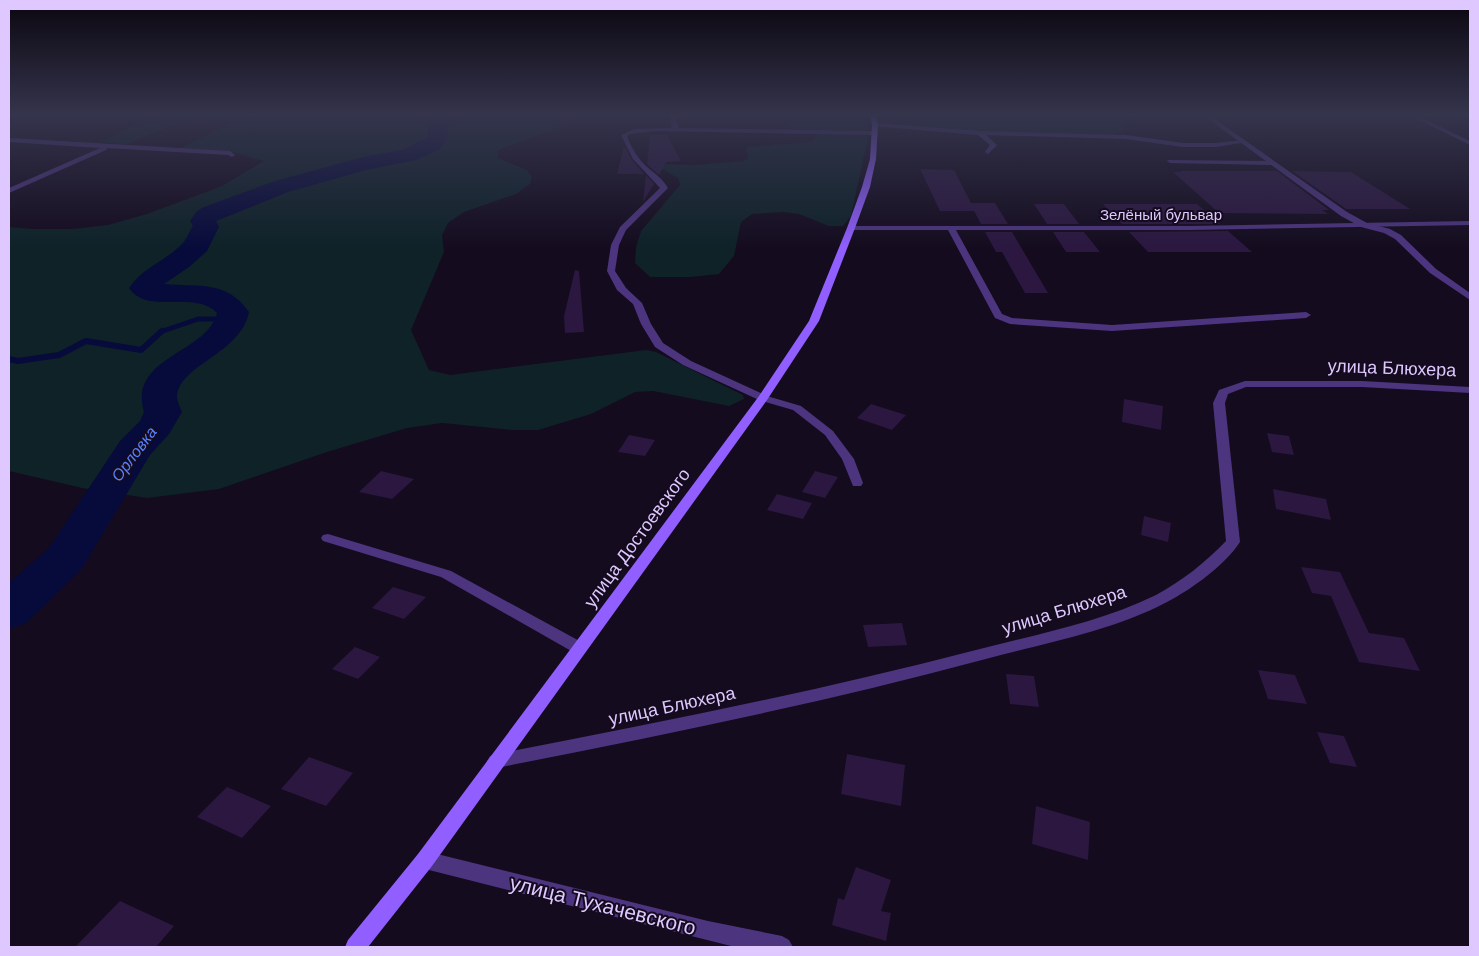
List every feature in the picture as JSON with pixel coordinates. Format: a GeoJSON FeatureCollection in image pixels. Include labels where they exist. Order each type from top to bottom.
{"type":"FeatureCollection","features":[{"type":"Feature","properties":{"kind":"main road","name":"улица Достоевского"},"geometry":{"type":"LineString","coordinates":[[355,947],[425,860],[763,398],[814,321],[852,228],[872,160]]}},
{"type":"Feature","properties":{"kind":"street"},"geometry":{"type":"LineString","coordinates":[[9,191],[80,160]]}},
{"type":"Feature","properties":{"kind":"street"},"geometry":{"type":"LineString","coordinates":[[638,160],[645,169],[660,179],[664,188],[623,229],[615,245],[611,272],[622,290],[637,303],[646,324],[659,345],[687,363],[763,398],[797,408],[828,433],[848,459],[857,483]]}},
{"type":"Feature","properties":{"kind":"street"},"geometry":{"type":"LineString","coordinates":[[1267,160],[1364,225],[1387,231],[1398,237],[1433,271],[1470,297]]}},
{"type":"Feature","properties":{"kind":"street"},"geometry":{"type":"LineString","coordinates":[[1170,161],[1272,163]]}},
{"type":"Feature","properties":{"kind":"street","name":"Зелёный бульвар"},"geometry":{"type":"LineString","coordinates":[[852,228],[950,229],[1470,223]]}},
{"type":"Feature","properties":{"kind":"street"},"geometry":{"type":"LineString","coordinates":[[950,229],[998,316],[1010,321],[1112,328],[1306,315]]}},
{"type":"Feature","properties":{"kind":"street","name":"улица Блюхера"},"geometry":{"type":"LineString","coordinates":[[496,761],[666,728],[909,673],[1107,620],[1162,598],[1209,567],[1233,542],[1219,403],[1223,392],[1245,384],[1353,384],[1470,390]]}},
{"type":"Feature","properties":{"kind":"street"},"geometry":{"type":"LineString","coordinates":[[328,538],[446,574],[579,648]]}},
{"type":"Feature","properties":{"kind":"street","name":"улица Тухачевского"},"geometry":{"type":"LineString","coordinates":[[425,860],[708,931],[782,947]]}},
{"type":"Feature","properties":{"kind":"shaded area"},"geometry":{"type":"Polygon","coordinates":[[[259,160],[502,160],[527,170],[532,177],[530,184],[516,194],[464,212],[448,223],[442,235],[444,252],[411,330],[429,370],[450,375],[646,350],[656,352],[743,395],[744,399],[729,406],[653,391],[635,392],[591,414],[538,430],[513,430],[442,423],[407,428],[327,452],[219,489],[147,498],[82,488],[9,471],[9,227],[73,229],[108,225],[147,214],[222,186],[264,161],[259,160]]]}},
{"type":"Feature","properties":{"kind":"shaded area"},"geometry":{"type":"Polygon","coordinates":[[[863,160],[851,216],[843,226],[829,226],[799,214],[783,212],[752,214],[741,222],[734,256],[719,274],[691,277],[650,277],[635,263],[636,247],[641,231],[680,185],[679,179],[657,166],[660,164],[693,165],[744,161],[863,160]]]}},
{"type":"Feature","properties":{"kind":"building"},"geometry":{"type":"Polygon","coordinates":[[[621,160],[632,160],[644,174],[617,174],[621,160]]]}},
{"type":"Feature","properties":{"kind":"building"},"geometry":{"type":"Polygon","coordinates":[[[647,160],[681,161],[666,162],[659,175],[647,164],[647,160]]]}},
{"type":"Feature","properties":{"kind":"building"},"geometry":{"type":"Polygon","coordinates":[[[920,169],[954,170],[971,203],[995,203],[1008,224],[981,224],[974,211],[940,211],[920,169]]]}},
{"type":"Feature","properties":{"kind":"building"},"geometry":{"type":"Polygon","coordinates":[[[1180,171],[1277,171],[1329,210],[1322,210],[1328,214],[1219,213],[1173,172],[1182,172],[1180,171]]]}},
{"type":"Feature","properties":{"kind":"building"},"geometry":{"type":"Polygon","coordinates":[[[1292,171],[1351,172],[1410,209],[1346,209],[1292,171]]]}},
{"type":"Feature","properties":{"kind":"building"},"geometry":{"type":"Polygon","coordinates":[[[646,175],[654,184],[643,202],[646,175]]]}},
{"type":"Feature","properties":{"kind":"building"},"geometry":{"type":"Polygon","coordinates":[[[1034,204],[1064,204],[1079,224],[1047,224],[1034,204]]]}},
{"type":"Feature","properties":{"kind":"building"},"geometry":{"type":"Polygon","coordinates":[[[1103,204],[1197,204],[1220,224],[1122,224],[1103,204]]]}},
{"type":"Feature","properties":{"kind":"building"},"geometry":{"type":"Polygon","coordinates":[[[1228,231],[1252,252],[1148,252],[1129,232],[1228,231]]]}},
{"type":"Feature","properties":{"kind":"building"},"geometry":{"type":"Polygon","coordinates":[[[985,232],[1012,232],[1048,293],[1025,293],[1002,252],[996,252],[985,232]]]}},
{"type":"Feature","properties":{"kind":"building"},"geometry":{"type":"Polygon","coordinates":[[[1053,232],[1084,232],[1100,252],[1066,252],[1053,232]]]}},
{"type":"Feature","properties":{"kind":"building"},"geometry":{"type":"Polygon","coordinates":[[[575,270],[579,271],[584,332],[565,333],[564,316],[575,270]]]}},
{"type":"Feature","properties":{"kind":"building"},"geometry":{"type":"Polygon","coordinates":[[[1124,399],[1163,406],[1161,430],[1122,422],[1124,399]]]}},
{"type":"Feature","properties":{"kind":"building"},"geometry":{"type":"Polygon","coordinates":[[[871,404],[906,415],[892,430],[857,418],[871,404]]]}},
{"type":"Feature","properties":{"kind":"building"},"geometry":{"type":"Polygon","coordinates":[[[1267,433],[1289,436],[1294,455],[1272,452],[1267,433]]]}},
{"type":"Feature","properties":{"kind":"building"},"geometry":{"type":"Polygon","coordinates":[[[629,435],[655,440],[645,456],[618,452],[629,435]]]}},
{"type":"Feature","properties":{"kind":"building"},"geometry":{"type":"Polygon","coordinates":[[[381,471],[414,479],[392,499],[359,492],[381,471]]]}},
{"type":"Feature","properties":{"kind":"building"},"geometry":{"type":"Polygon","coordinates":[[[815,471],[838,477],[825,498],[802,492],[815,471]]]}},
{"type":"Feature","properties":{"kind":"building"},"geometry":{"type":"Polygon","coordinates":[[[1273,489],[1326,499],[1331,520],[1276,509],[1273,489]]]}},
{"type":"Feature","properties":{"kind":"building"},"geometry":{"type":"Polygon","coordinates":[[[777,494],[812,503],[803,519],[767,510],[777,494]]]}},
{"type":"Feature","properties":{"kind":"building"},"geometry":{"type":"Polygon","coordinates":[[[1144,516],[1171,523],[1168,542],[1141,535],[1144,516]]]}},
{"type":"Feature","properties":{"kind":"building"},"geometry":{"type":"Polygon","coordinates":[[[1301,567],[1340,572],[1369,633],[1404,638],[1420,671],[1359,662],[1331,596],[1312,593],[1301,567]]]}},
{"type":"Feature","properties":{"kind":"building"},"geometry":{"type":"Polygon","coordinates":[[[393,587],[426,597],[404,619],[372,608],[393,587]]]}},
{"type":"Feature","properties":{"kind":"building"},"geometry":{"type":"Polygon","coordinates":[[[902,623],[907,645],[868,647],[863,625],[902,623]]]}},
{"type":"Feature","properties":{"kind":"building"},"geometry":{"type":"Polygon","coordinates":[[[355,647],[380,657],[358,679],[332,669],[355,647]]]}},
{"type":"Feature","properties":{"kind":"building"},"geometry":{"type":"Polygon","coordinates":[[[1258,670],[1295,675],[1307,704],[1268,699],[1258,670]]]}},
{"type":"Feature","properties":{"kind":"building"},"geometry":{"type":"Polygon","coordinates":[[[1006,674],[1034,676],[1039,707],[1010,704],[1006,674]]]}},
{"type":"Feature","properties":{"kind":"building"},"geometry":{"type":"Polygon","coordinates":[[[1317,732],[1344,736],[1357,767],[1330,763],[1317,732]]]}},
{"type":"Feature","properties":{"kind":"building"},"geometry":{"type":"Polygon","coordinates":[[[847,754],[905,765],[901,806],[841,794],[847,754]]]}},
{"type":"Feature","properties":{"kind":"building"},"geometry":{"type":"Polygon","coordinates":[[[309,757],[353,773],[326,806],[281,789],[309,757]]]}},
{"type":"Feature","properties":{"kind":"building"},"geometry":{"type":"Polygon","coordinates":[[[227,787],[271,806],[242,838],[197,817],[227,787]]]}},
{"type":"Feature","properties":{"kind":"building"},"geometry":{"type":"Polygon","coordinates":[[[1036,806],[1090,822],[1088,860],[1032,844],[1036,806]]]}},
{"type":"Feature","properties":{"kind":"building"},"geometry":{"type":"Polygon","coordinates":[[[856,867],[891,880],[881,911],[891,913],[886,941],[832,925],[838,898],[844,900],[856,867]]]}},
{"type":"Feature","properties":{"kind":"building"},"geometry":{"type":"Polygon","coordinates":[[[120,901],[174,926],[156,947],[75,947],[120,901]]]}},
{"type":"Feature","properties":{"kind":"waterway","name":"Орловка"},"geometry":{"type":"LineString","coordinates":[[9,611],[65,559],[134,449],[156,426],[163,412],[159,397],[162,386],[168,377],[176,368],[219,338],[230,323],[233,312],[214,297],[203,294],[155,292],[144,288],[149,281],[179,261],[197,245],[201,233],[206,227],[203,221],[206,216],[213,212],[280,187],[385,160]]}},
{"type":"Feature","properties":{"kind":"waterway"},"geometry":{"type":"LineString","coordinates":[[161,332],[198,319],[231,319]]}},
{"type":"Feature","properties":{"kind":"waterway"},"geometry":{"type":"LineString","coordinates":[[9,359],[18,361],[59,355],[86,341],[141,350],[161,332]]}}]}
